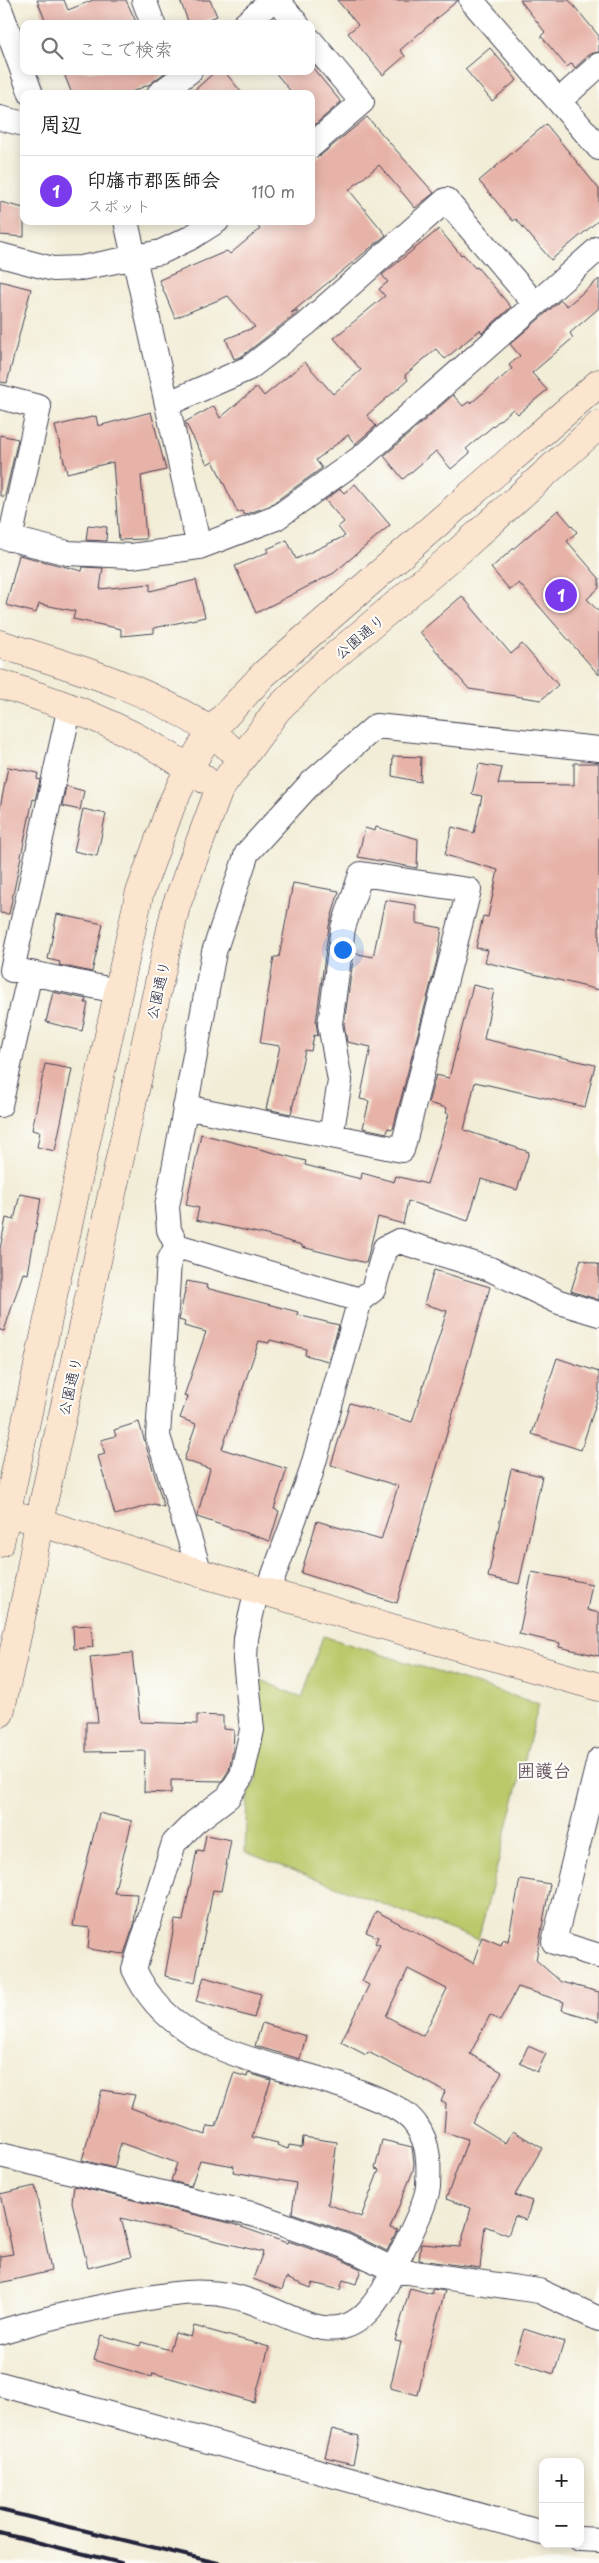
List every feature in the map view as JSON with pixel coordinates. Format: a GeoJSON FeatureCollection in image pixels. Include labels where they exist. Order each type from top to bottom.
{"type":"FeatureCollection","features":[{"type":"Feature","properties":{"kind":"street"},"geometry":{"type":"LineString","coordinates":[[144,0],[152,20]]}},
{"type":"Feature","properties":{"kind":"street"},"geometry":{"type":"LineString","coordinates":[[250,20],[275,0],[292,20]]}},
{"type":"Feature","properties":{"kind":"street"},"geometry":{"type":"LineString","coordinates":[[474,1],[599,148]]}},
{"type":"Feature","properties":{"kind":"street"},"geometry":{"type":"LineString","coordinates":[[0,9],[20,64]]}},
{"type":"Feature","properties":{"kind":"street"},"geometry":{"type":"LineString","coordinates":[[315,46],[362,102],[315,143]]}},
{"type":"Feature","properties":{"kind":"street"},"geometry":{"type":"LineString","coordinates":[[558,101],[599,66]]}},
{"type":"Feature","properties":{"kind":"street"},"geometry":{"type":"LineString","coordinates":[[24,75],[30,90]]}},
{"type":"Feature","properties":{"kind":"street"},"geometry":{"type":"LineString","coordinates":[[0,118],[20,123]]}},
{"type":"Feature","properties":{"kind":"street"},"geometry":{"type":"LineString","coordinates":[[167,404],[249,368],[306,324],[446,200],[535,304]]}},
{"type":"Feature","properties":{"kind":"street"},"geometry":{"type":"LineString","coordinates":[[127,225],[199,547]]}},
{"type":"Feature","properties":{"kind":"street"},"geometry":{"type":"LineString","coordinates":[[0,255],[53,269],[82,268],[161,252],[190,238],[211,225]]}},
{"type":"Feature","properties":{"kind":"street"},"geometry":{"type":"LineString","coordinates":[[0,397],[39,407],[5,538],[68,553],[130,556],[199,547],[276,518],[363,456],[599,248]]}},
{"type":"Feature","properties":{"kind":"street"},"geometry":{"type":"LineString","coordinates":[[0,1543],[2,1510],[139,896],[167,817],[188,768],[211,731],[264,674],[599,383]]}},
{"type":"Feature","properties":{"kind":"street","name":"公園通り"},"geometry":{"type":"LineString","coordinates":[[0,1713],[27,1591],[39,1522],[176,906],[219,790],[277,710],[310,677],[460,550],[598,427]]}},
{"type":"Feature","properties":{"kind":"street"},"geometry":{"type":"LineString","coordinates":[[0,644],[108,679],[168,705],[211,731],[241,759]]}},
{"type":"Feature","properties":{"kind":"street"},"geometry":{"type":"LineString","coordinates":[[0,684],[70,706],[141,738],[219,790]]}},
{"type":"Feature","properties":{"kind":"street"},"geometry":{"type":"LineString","coordinates":[[0,1105],[14,970],[70,706]]}},
{"type":"Feature","properties":{"kind":"street"},"geometry":{"type":"LineString","coordinates":[[360,1300],[177,1246],[170,1230],[167,1207],[214,952],[247,853],[310,784],[376,726],[599,749]]}},
{"type":"Feature","properties":{"kind":"street"},"geometry":{"type":"LineString","coordinates":[[185,1107],[331,1136],[402,1150],[469,890],[361,874],[343,928],[330,1024],[340,1081],[331,1136]]}},
{"type":"Feature","properties":{"kind":"street"},"geometry":{"type":"LineString","coordinates":[[14,970],[117,991]]}},
{"type":"Feature","properties":{"kind":"street"},"geometry":{"type":"LineString","coordinates":[[0,2332],[49,2316],[180,2292],[236,2295],[310,2327],[332,2330],[354,2323],[365,2316],[394,2270],[427,2192],[429,2168],[427,2146],[416,2124],[395,2107],[358,2091],[232,2054],[186,2030],[170,2018],[143,1988],[134,1969],[174,1843],[195,1822],[228,1797],[242,1775],[252,1730],[245,1660],[246,1638],[263,1590],[310,1476],[360,1300],[373,1290],[385,1248],[399,1241],[490,1268],[559,1302],[599,1314]]}},
{"type":"Feature","properties":{"kind":"street"},"geometry":{"type":"LineString","coordinates":[[177,1246],[168,1262],[158,1436],[200,1573]]}},
{"type":"Feature","properties":{"kind":"street"},"geometry":{"type":"LineString","coordinates":[[2,1510],[200,1573],[599,1687]]}},
{"type":"Feature","properties":{"kind":"street"},"geometry":{"type":"LineString","coordinates":[[599,1760],[554,1942],[599,1956]]}},
{"type":"Feature","properties":{"kind":"street"},"geometry":{"type":"LineString","coordinates":[[0,2155],[256,2215],[345,2246],[394,2270],[539,2291],[599,2319]]}},
{"type":"Feature","properties":{"kind":"street"},"geometry":{"type":"LineString","coordinates":[[0,2384],[539,2532]]}},
{"type":"Feature","properties":{"kind":"street"},"geometry":{"type":"LineString","coordinates":[[584,2539],[599,2540]]}},
{"type":"Feature","properties":{"kind":"green space"},"geometry":{"type":"Polygon","coordinates":[[[323,1636],[539,1704],[478,1940],[245,1852],[247,1796],[256,1780],[259,1679],[302,1698],[323,1636]]]}},
{"type":"Feature","properties":{"kind":"building"},"geometry":{"type":"Polygon","coordinates":[[[37,0],[64,0],[68,10],[93,0],[126,0],[135,20],[45,20],[37,0]]]}},
{"type":"Feature","properties":{"kind":"building"},"geometry":{"type":"Polygon","coordinates":[[[180,0],[210,0],[217,16],[207,20],[188,20],[180,0]]]}},
{"type":"Feature","properties":{"kind":"building"},"geometry":{"type":"Polygon","coordinates":[[[337,0],[458,0],[400,50],[405,56],[383,75],[348,33],[358,25],[337,0]]]}},
{"type":"Feature","properties":{"kind":"building"},"geometry":{"type":"Polygon","coordinates":[[[520,0],[569,0],[599,36],[599,52],[590,54],[575,68],[572,63],[567,67],[541,36],[545,32],[520,0]]]}},
{"type":"Feature","properties":{"kind":"building"},"geometry":{"type":"Polygon","coordinates":[[[490,48],[517,80],[492,101],[465,69],[490,48]]]}},
{"type":"Feature","properties":{"kind":"building"},"geometry":{"type":"Polygon","coordinates":[[[315,71],[341,102],[315,125],[315,90],[290,90],[277,75],[315,75],[315,71]]]}},
{"type":"Feature","properties":{"kind":"building"},"geometry":{"type":"Polygon","coordinates":[[[65,75],[162,75],[150,84],[136,90],[70,90],[65,75]]]}},
{"type":"Feature","properties":{"kind":"building"},"geometry":{"type":"Polygon","coordinates":[[[211,75],[227,75],[240,90],[195,90],[211,75]]]}},
{"type":"Feature","properties":{"kind":"building"},"geometry":{"type":"Polygon","coordinates":[[[367,117],[434,193],[415,208],[379,165],[349,190],[386,235],[291,313],[298,310],[297,313],[242,356],[234,359],[226,339],[255,327],[228,296],[175,318],[159,280],[227,251],[230,254],[260,229],[256,225],[315,225],[315,158],[320,156],[367,117]]]}},
{"type":"Feature","properties":{"kind":"building"},"geometry":{"type":"Polygon","coordinates":[[[546,124],[599,189],[599,220],[551,260],[516,219],[513,221],[479,181],[546,124]]]}},
{"type":"Feature","properties":{"kind":"building"},"geometry":{"type":"Polygon","coordinates":[[[0,202],[20,207],[20,225],[24,225],[24,237],[0,235],[0,202]]]}},
{"type":"Feature","properties":{"kind":"building"},"geometry":{"type":"Polygon","coordinates":[[[439,229],[461,255],[463,254],[475,268],[477,267],[511,307],[482,333],[480,330],[445,359],[436,349],[405,375],[408,380],[367,415],[376,426],[355,444],[348,435],[316,460],[322,468],[269,506],[244,515],[242,511],[238,513],[213,461],[207,464],[185,422],[214,406],[220,418],[257,387],[264,396],[305,362],[333,394],[361,370],[334,338],[385,296],[379,289],[388,282],[382,275],[439,229]]]}},
{"type":"Feature","properties":{"kind":"building"},"geometry":{"type":"Polygon","coordinates":[[[599,279],[599,308],[570,333],[573,338],[532,373],[547,390],[518,414],[513,409],[466,449],[470,453],[451,469],[436,451],[403,479],[384,456],[453,395],[463,406],[470,401],[471,403],[512,369],[509,365],[520,356],[510,344],[561,300],[567,306],[599,279]]]}},
{"type":"Feature","properties":{"kind":"building"},"geometry":{"type":"Polygon","coordinates":[[[0,281],[31,289],[7,383],[0,382],[0,281]]]}},
{"type":"Feature","properties":{"kind":"building"},"geometry":{"type":"Polygon","coordinates":[[[151,412],[166,470],[141,476],[146,539],[119,540],[113,462],[67,473],[55,426],[96,416],[98,426],[151,412]]]}},
{"type":"Feature","properties":{"kind":"building"},"geometry":{"type":"Polygon","coordinates":[[[0,435],[18,439],[5,496],[0,496],[0,435]]]}},
{"type":"Feature","properties":{"kind":"building"},"geometry":{"type":"Polygon","coordinates":[[[355,484],[390,525],[334,573],[256,613],[235,566],[268,552],[267,549],[287,540],[296,559],[345,536],[338,527],[344,522],[325,500],[340,489],[344,493],[355,484]]]}},
{"type":"Feature","properties":{"kind":"building"},"geometry":{"type":"Polygon","coordinates":[[[558,510],[577,532],[567,541],[599,578],[599,588],[587,599],[599,612],[599,675],[519,583],[510,590],[491,568],[558,510]]]}},
{"type":"Feature","properties":{"kind":"building"},"geometry":{"type":"Polygon","coordinates":[[[88,525],[107,527],[106,541],[86,540],[88,525]]]}},
{"type":"Feature","properties":{"kind":"building"},"geometry":{"type":"Polygon","coordinates":[[[19,555],[82,571],[83,567],[103,568],[100,589],[150,584],[150,591],[196,580],[205,617],[154,628],[154,633],[121,636],[121,629],[73,619],[75,611],[39,604],[36,613],[6,605],[19,555]]]}},
{"type":"Feature","properties":{"kind":"building"},"geometry":{"type":"Polygon","coordinates":[[[462,596],[511,654],[522,644],[558,685],[541,700],[469,689],[420,632],[462,596]]]}},
{"type":"Feature","properties":{"kind":"building"},"geometry":{"type":"Polygon","coordinates":[[[393,756],[421,757],[420,782],[392,776],[393,756]]]}},
{"type":"Feature","properties":{"kind":"building"},"geometry":{"type":"Polygon","coordinates":[[[574,763],[599,763],[599,990],[485,962],[488,950],[476,948],[483,916],[488,917],[498,870],[445,855],[452,827],[474,833],[482,796],[472,794],[479,764],[502,768],[498,784],[574,785],[574,763]]]}},
{"type":"Feature","properties":{"kind":"building"},"geometry":{"type":"Polygon","coordinates":[[[8,767],[38,773],[37,779],[40,780],[35,800],[33,799],[9,914],[0,913],[0,808],[8,767]]]}},
{"type":"Feature","properties":{"kind":"building"},"geometry":{"type":"Polygon","coordinates":[[[66,786],[84,791],[80,810],[62,806],[66,786]]]}},
{"type":"Feature","properties":{"kind":"building"},"geometry":{"type":"Polygon","coordinates":[[[83,809],[106,814],[97,856],[74,851],[83,809]]]}},
{"type":"Feature","properties":{"kind":"building"},"geometry":{"type":"Polygon","coordinates":[[[376,827],[418,839],[417,868],[358,857],[365,828],[375,831],[376,827]]]}},
{"type":"Feature","properties":{"kind":"building"},"geometry":{"type":"Polygon","coordinates":[[[293,883],[339,891],[329,926],[316,1022],[318,1036],[314,1035],[311,1051],[305,1050],[291,1114],[266,1109],[280,1046],[260,1043],[274,957],[279,957],[293,883]]]}},
{"type":"Feature","properties":{"kind":"building"},"geometry":{"type":"Polygon","coordinates":[[[385,900],[416,905],[416,923],[442,928],[437,960],[393,1129],[388,1128],[387,1133],[363,1128],[369,1101],[360,1099],[371,1047],[347,1042],[344,1024],[354,953],[373,957],[385,900]]]}},
{"type":"Feature","properties":{"kind":"building"},"geometry":{"type":"Polygon","coordinates":[[[57,914],[103,924],[92,972],[59,965],[60,962],[48,959],[57,914]]]}},
{"type":"Feature","properties":{"kind":"building"},"geometry":{"type":"Polygon","coordinates":[[[473,985],[494,990],[484,1039],[595,1065],[585,1107],[475,1082],[464,1130],[529,1152],[517,1190],[481,1179],[468,1221],[408,1201],[403,1224],[378,1217],[366,1263],[302,1247],[302,1245],[263,1234],[196,1220],[199,1208],[186,1205],[201,1134],[306,1161],[305,1165],[361,1179],[362,1173],[394,1182],[396,1176],[427,1184],[449,1114],[446,1113],[447,1108],[428,1103],[436,1075],[449,1078],[473,985]]]}},
{"type":"Feature","properties":{"kind":"building"},"geometry":{"type":"Polygon","coordinates":[[[53,992],[86,999],[85,1003],[88,1003],[82,1031],[46,1022],[53,992]]]}},
{"type":"Feature","properties":{"kind":"building"},"geometry":{"type":"Polygon","coordinates":[[[45,1064],[72,1069],[55,1151],[37,1147],[40,1132],[32,1130],[45,1064]]]}},
{"type":"Feature","properties":{"kind":"building"},"geometry":{"type":"Polygon","coordinates":[[[20,1194],[41,1198],[28,1274],[23,1273],[4,1331],[0,1330],[0,1249],[6,1218],[14,1220],[20,1194]]]}},
{"type":"Feature","properties":{"kind":"building"},"geometry":{"type":"Polygon","coordinates":[[[581,1259],[599,1265],[599,1300],[571,1291],[581,1259]]]}},
{"type":"Feature","properties":{"kind":"building"},"geometry":{"type":"Polygon","coordinates":[[[434,1270],[490,1287],[397,1603],[301,1573],[317,1521],[381,1540],[398,1486],[331,1465],[350,1403],[412,1422],[447,1311],[424,1304],[434,1270]]]}},
{"type":"Feature","properties":{"kind":"building"},"geometry":{"type":"Polygon","coordinates":[[[187,1281],[207,1285],[206,1288],[298,1312],[297,1315],[339,1325],[328,1361],[305,1355],[306,1349],[270,1340],[269,1343],[259,1341],[222,1449],[287,1469],[274,1509],[279,1511],[270,1541],[197,1517],[210,1469],[184,1460],[196,1424],[180,1418],[188,1397],[184,1396],[206,1332],[184,1326],[185,1322],[179,1320],[187,1281]]]}},
{"type":"Feature","properties":{"kind":"building"},"geometry":{"type":"Polygon","coordinates":[[[557,1358],[599,1372],[599,1394],[581,1450],[532,1434],[557,1358]]]}},
{"type":"Feature","properties":{"kind":"building"},"geometry":{"type":"Polygon","coordinates":[[[139,1422],[164,1507],[154,1504],[115,1515],[98,1456],[105,1454],[101,1440],[116,1436],[114,1430],[139,1422]]]}},
{"type":"Feature","properties":{"kind":"building"},"geometry":{"type":"Polygon","coordinates":[[[511,1469],[542,1476],[519,1584],[488,1577],[511,1469]]]}},
{"type":"Feature","properties":{"kind":"building"},"geometry":{"type":"Polygon","coordinates":[[[532,1572],[592,1584],[587,1610],[599,1613],[599,1656],[559,1647],[560,1643],[519,1634],[532,1572]]]}},
{"type":"Feature","properties":{"kind":"building"},"geometry":{"type":"Polygon","coordinates":[[[91,1625],[93,1647],[74,1649],[73,1626],[91,1625]]]}},
{"type":"Feature","properties":{"kind":"building"},"geometry":{"type":"Polygon","coordinates":[[[132,1653],[140,1722],[197,1724],[197,1715],[223,1716],[223,1729],[234,1730],[229,1770],[222,1781],[171,1780],[171,1793],[144,1792],[145,1751],[86,1752],[86,1722],[98,1722],[90,1657],[132,1653]]]}},
{"type":"Feature","properties":{"kind":"building"},"geometry":{"type":"Polygon","coordinates":[[[99,1813],[132,1821],[114,1893],[137,1894],[134,1925],[124,1954],[88,1949],[90,1928],[73,1926],[76,1906],[99,1813]]]}},
{"type":"Feature","properties":{"kind":"building"},"geometry":{"type":"Polygon","coordinates":[[[206,1835],[231,1840],[221,1891],[213,1890],[195,1983],[165,1976],[175,1920],[183,1921],[197,1850],[203,1851],[206,1835]]]}},
{"type":"Feature","properties":{"kind":"building"},"geometry":{"type":"Polygon","coordinates":[[[520,1879],[550,1884],[536,1960],[561,1982],[599,1992],[599,2021],[562,2010],[564,2002],[518,1987],[500,2021],[490,2015],[470,2054],[502,2072],[472,2122],[506,2143],[513,2131],[542,2148],[515,2195],[532,2201],[526,2220],[515,2216],[508,2235],[485,2226],[480,2268],[419,2260],[421,2244],[460,2247],[471,2208],[446,2199],[468,2139],[444,2132],[446,2103],[441,2102],[445,2091],[368,2052],[366,2055],[341,2042],[369,1985],[362,1981],[380,1945],[375,1943],[378,1937],[366,1932],[376,1911],[473,1963],[482,1937],[501,1945],[503,1939],[508,1941],[520,1879]],[[408,1969],[386,2016],[423,2036],[447,1989],[408,1969]]]}},
{"type":"Feature","properties":{"kind":"building"},"geometry":{"type":"Polygon","coordinates":[[[204,1977],[261,1994],[254,2018],[196,2001],[204,1977]]]}},
{"type":"Feature","properties":{"kind":"building"},"geometry":{"type":"Polygon","coordinates":[[[262,2023],[306,2036],[300,2059],[255,2046],[262,2023]]]}},
{"type":"Feature","properties":{"kind":"building"},"geometry":{"type":"Polygon","coordinates":[[[528,2046],[546,2054],[537,2072],[520,2063],[528,2046]]]}},
{"type":"Feature","properties":{"kind":"building"},"geometry":{"type":"Polygon","coordinates":[[[234,2073],[247,2077],[248,2073],[271,2080],[252,2137],[278,2143],[277,2145],[288,2149],[289,2145],[302,2147],[303,2137],[337,2142],[328,2204],[361,2217],[379,2170],[375,2169],[382,2140],[412,2147],[413,2171],[390,2228],[397,2230],[387,2251],[350,2233],[292,2213],[296,2183],[233,2172],[234,2166],[200,2160],[191,2186],[171,2181],[177,2163],[121,2143],[114,2168],[82,2160],[102,2090],[135,2095],[131,2108],[206,2135],[207,2126],[216,2127],[234,2073]]]}},
{"type":"Feature","properties":{"kind":"building"},"geometry":{"type":"Polygon","coordinates":[[[35,2186],[51,2271],[0,2283],[0,2256],[13,2254],[0,2194],[35,2186]]]}},
{"type":"Feature","properties":{"kind":"building"},"geometry":{"type":"Polygon","coordinates":[[[74,2186],[230,2223],[340,2259],[361,2269],[356,2284],[343,2280],[340,2290],[313,2283],[311,2288],[286,2278],[282,2290],[253,2279],[263,2252],[121,2218],[131,2257],[88,2268],[72,2202],[74,2186]]]}},
{"type":"Feature","properties":{"kind":"building"},"geometry":{"type":"Polygon","coordinates":[[[410,2288],[432,2294],[432,2289],[445,2291],[418,2395],[390,2388],[401,2342],[395,2341],[410,2288]]]}},
{"type":"Feature","properties":{"kind":"building"},"geometry":{"type":"Polygon","coordinates":[[[194,2326],[269,2347],[254,2402],[153,2373],[152,2377],[94,2360],[101,2335],[140,2346],[141,2342],[170,2350],[175,2333],[191,2337],[194,2326]]]}},
{"type":"Feature","properties":{"kind":"building"},"geometry":{"type":"Polygon","coordinates":[[[524,2329],[564,2342],[554,2374],[514,2361],[524,2329]]]}},
{"type":"Feature","properties":{"kind":"building"},"geometry":{"type":"Polygon","coordinates":[[[332,2429],[359,2436],[353,2464],[325,2457],[332,2429]]]}},
{"type":"Feature","properties":{"kind":"railway"},"geometry":{"type":"LineString","coordinates":[[0,2510],[218,2563]]}},
{"type":"Feature","properties":{"kind":"railway"},"geometry":{"type":"LineString","coordinates":[[0,2533],[121,2563]]}},
{"type":"Feature","properties":{"kind":"place","name":"印旛市郡医師会"},"geometry":{"type":"Point","coordinates":[561,595]}},
{"type":"Feature","properties":{"kind":"district","name":"囲護台"},"geometry":{"type":"Point","coordinates":[544,1769]}}]}
